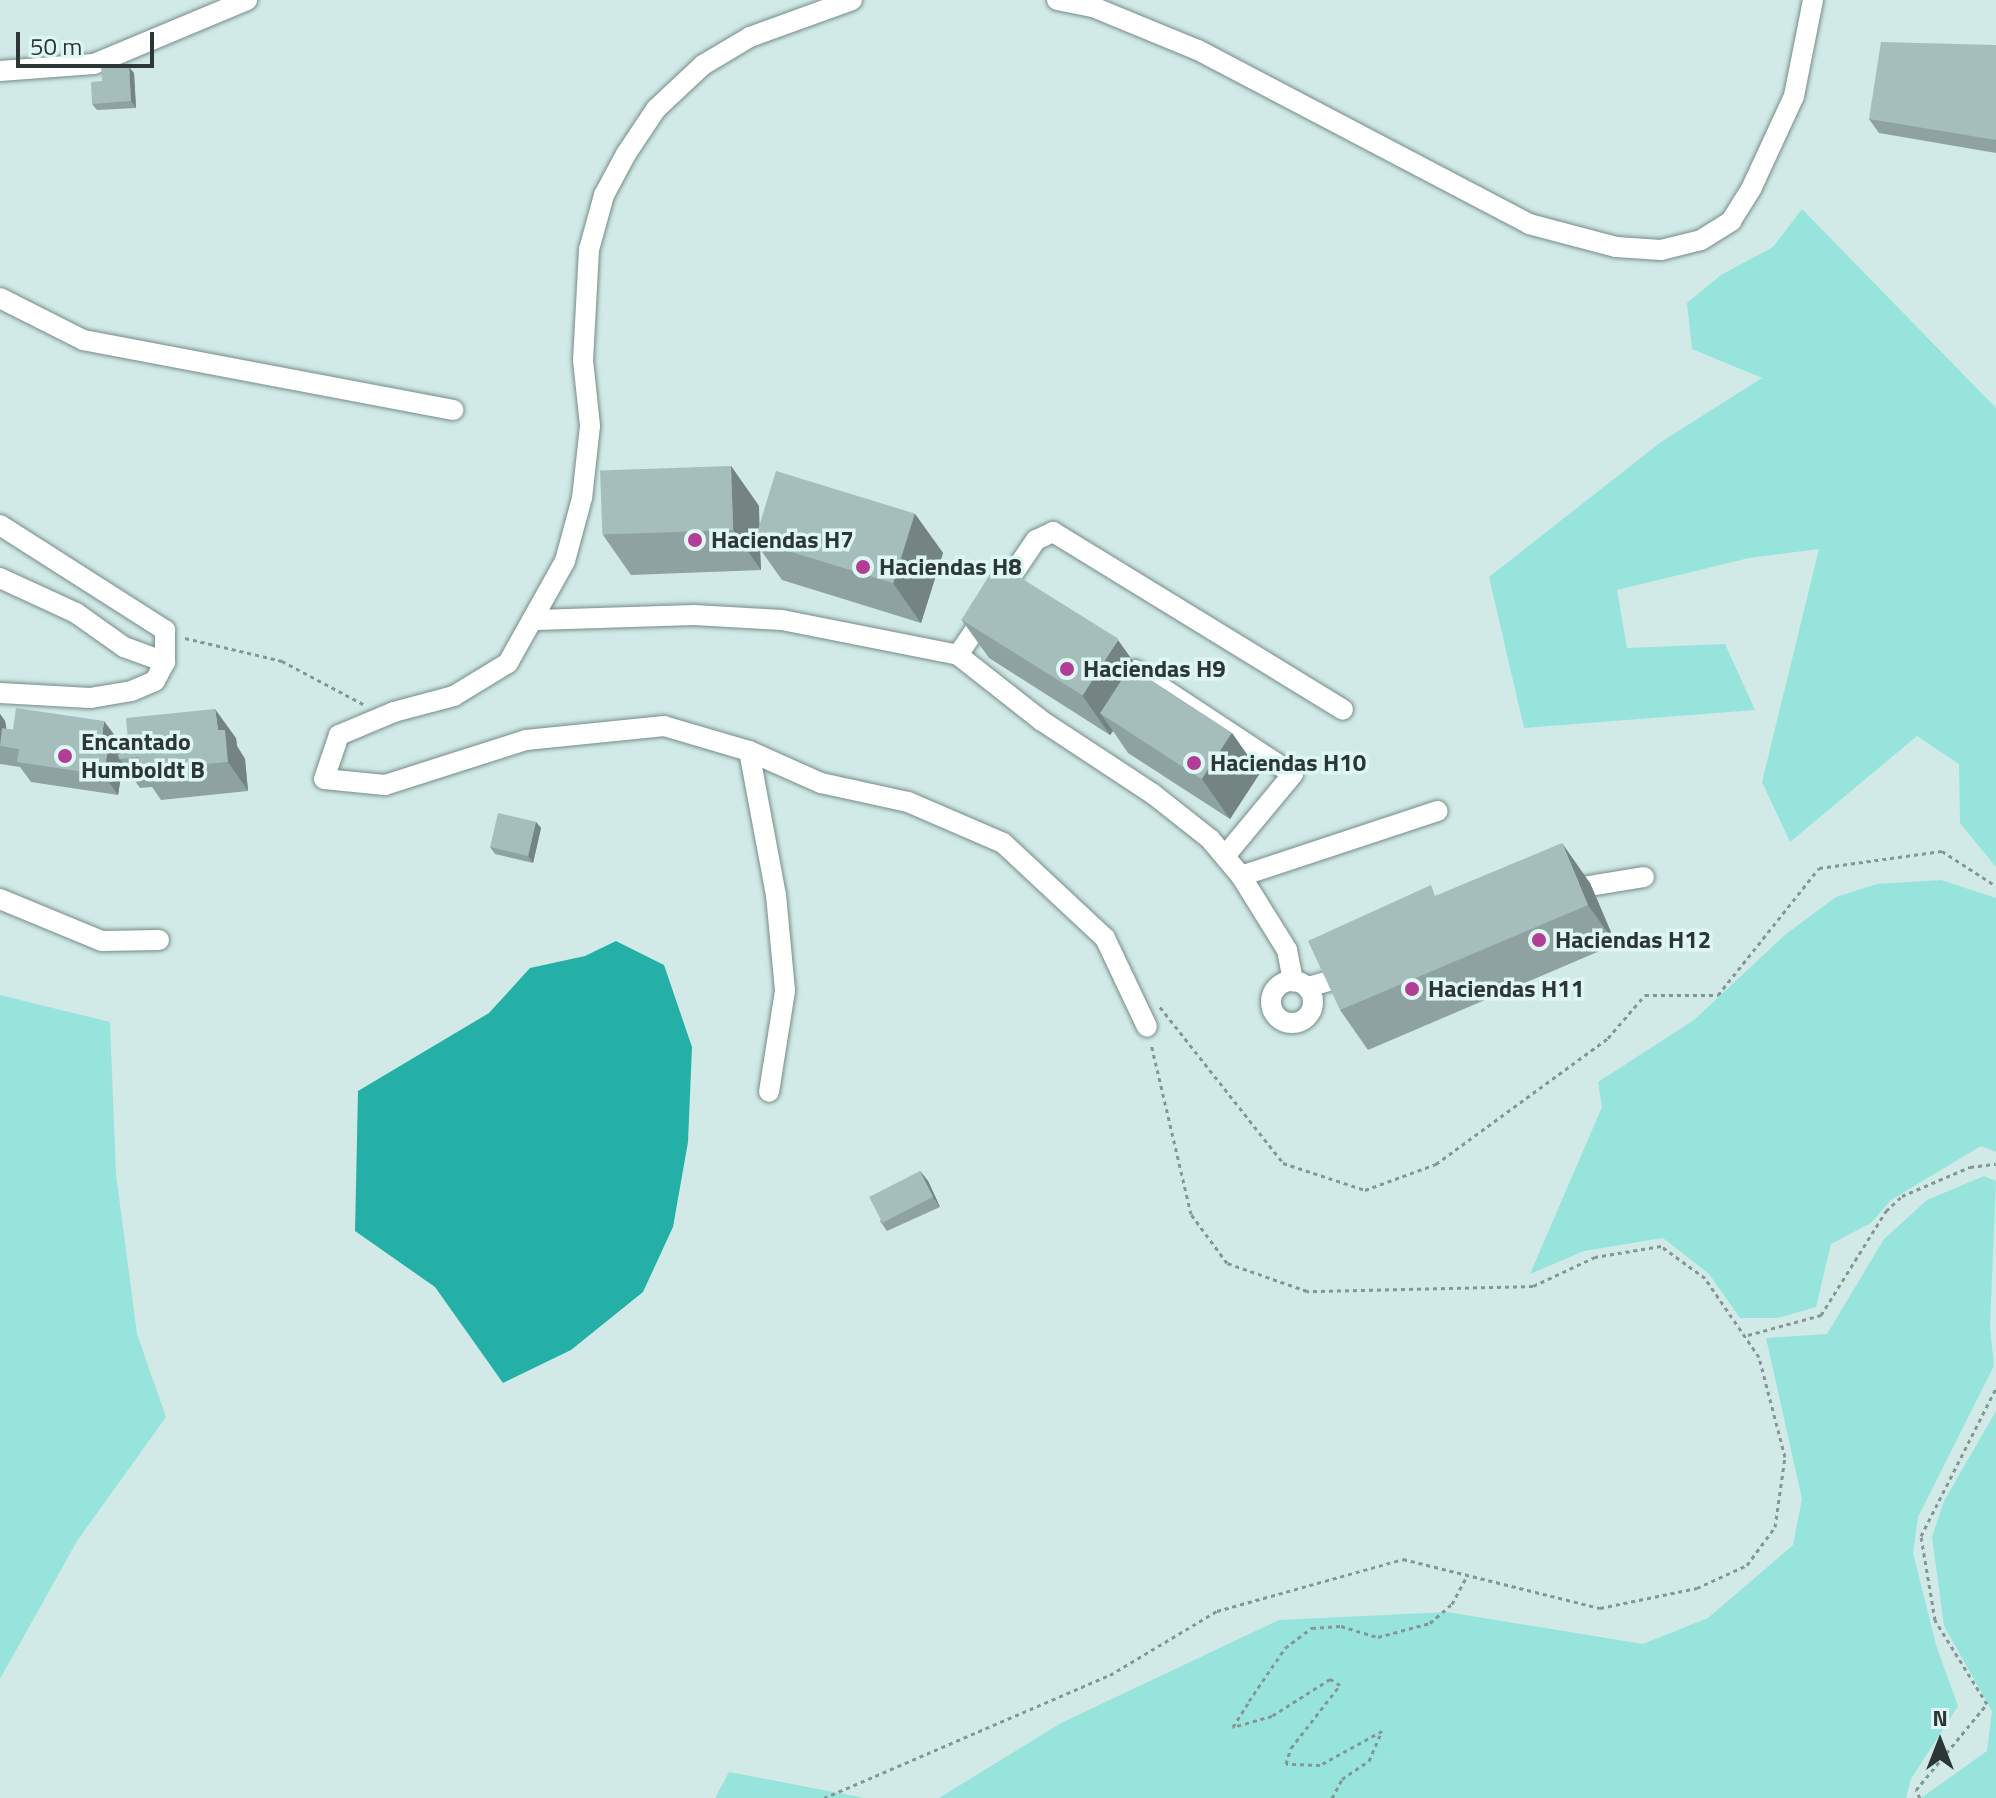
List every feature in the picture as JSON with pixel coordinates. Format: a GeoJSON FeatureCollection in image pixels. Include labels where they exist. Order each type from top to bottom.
{"type":"FeatureCollection","features":[{"type":"Feature","properties":{"kind":"street"},"geometry":{"type":"LineString","coordinates":[[0,71],[94,64],[247,0]]}},
{"type":"Feature","properties":{"kind":"street"},"geometry":{"type":"LineString","coordinates":[[852,0],[797,16],[703,65],[656,109],[604,195],[589,250],[583,360],[590,426],[582,498],[565,561],[536,620],[508,663],[454,696],[394,712],[339,735],[324,779],[385,785],[526,740],[664,726],[749,751],[821,783],[908,802],[1003,843],[1105,938],[1147,1027]]}},
{"type":"Feature","properties":{"kind":"street"},"geometry":{"type":"LineString","coordinates":[[1057,0],[1093,7],[1198,50],[1529,224],[1616,247],[1661,250],[1701,240],[1731,221],[1752,187],[1794,96],[1813,0]]}},
{"type":"Feature","properties":{"kind":"street"},"geometry":{"type":"LineString","coordinates":[[0,298],[83,340],[453,410]]}},
{"type":"Feature","properties":{"kind":"street"},"geometry":{"type":"LineString","coordinates":[[0,525],[165,630],[165,662],[155,681],[132,691],[90,698],[0,693]]}},
{"type":"Feature","properties":{"kind":"street"},"geometry":{"type":"LineString","coordinates":[[958,655],[1036,540],[1053,532],[1343,710]]}},
{"type":"Feature","properties":{"kind":"street"},"geometry":{"type":"LineString","coordinates":[[0,578],[76,613],[124,647],[165,662]]}},
{"type":"Feature","properties":{"kind":"street"},"geometry":{"type":"LineString","coordinates":[[536,620],[694,615],[782,620],[958,655],[1042,721],[1153,794],[1225,856],[1287,950],[1300,984],[1376,962]]}},
{"type":"Feature","properties":{"kind":"street"},"geometry":{"type":"LineString","coordinates":[[1115,654],[1293,774],[1225,856]]}},
{"type":"Feature","properties":{"kind":"street"},"geometry":{"type":"LineString","coordinates":[[749,751],[776,895],[785,991],[769,1092]]}},
{"type":"Feature","properties":{"kind":"street"},"geometry":{"type":"LineString","coordinates":[[1241,876],[1438,811]]}},
{"type":"Feature","properties":{"kind":"street"},"geometry":{"type":"LineString","coordinates":[[1539,898],[1590,883],[1644,877]]}},
{"type":"Feature","properties":{"kind":"street"},"geometry":{"type":"LineString","coordinates":[[0,899],[102,941],[159,940]]}},
{"type":"Feature","properties":{"kind":"path"},"geometry":{"type":"LineString","coordinates":[[165,630],[207,647],[282,661],[366,706],[394,712]]}},
{"type":"Feature","properties":{"kind":"path"},"geometry":{"type":"LineString","coordinates":[[1155,1001],[1283,1163],[1365,1190],[1436,1164],[1608,1038],[1645,995],[1718,995],[1819,868],[1942,851],[1996,886]]}},
{"type":"Feature","properties":{"kind":"path"},"geometry":{"type":"LineString","coordinates":[[824,1798],[1110,1675],[1217,1611],[1403,1559],[1600,1608],[1697,1588],[1747,1565],[1775,1527],[1785,1457],[1759,1357],[1747,1335],[1705,1278],[1661,1246],[1595,1257],[1533,1286],[1307,1291],[1227,1263],[1191,1214],[1147,1027]]}},
{"type":"Feature","properties":{"kind":"path"},"geometry":{"type":"LineString","coordinates":[[1747,1335],[1821,1315],[1886,1211],[1902,1196],[1970,1167],[1996,1164]]}},
{"type":"Feature","properties":{"kind":"path"},"geometry":{"type":"LineString","coordinates":[[1920,1798],[1916,1790],[1987,1704],[1935,1620],[1921,1536],[1996,1388]]}},
{"type":"Feature","properties":{"kind":"path"},"geometry":{"type":"LineString","coordinates":[[1332,1798],[1342,1779],[1369,1761],[1382,1731],[1320,1765],[1286,1764],[1291,1748],[1340,1685],[1330,1679],[1272,1716],[1233,1727],[1285,1648],[1312,1628],[1341,1626],[1378,1637],[1430,1623],[1452,1604],[1467,1576]]}},
{"type":"Feature","properties":{"kind":"shaded area"},"geometry":{"type":"Polygon","coordinates":[[[1802,209],[1996,408],[1996,867],[1960,823],[1959,764],[1917,736],[1790,842],[1762,782],[1819,549],[1749,558],[1617,590],[1627,648],[1725,644],[1755,710],[1524,728],[1489,577],[1661,442],[1762,378],[1692,349],[1687,303],[1721,275],[1773,247],[1802,209]]]}},
{"type":"Feature","properties":{"kind":"shaded area"},"geometry":{"type":"Polygon","coordinates":[[[1941,880],[1996,898],[1996,1152],[1981,1146],[1891,1200],[1871,1223],[1831,1244],[1816,1307],[1778,1318],[1740,1318],[1709,1274],[1663,1238],[1584,1251],[1530,1274],[1602,1107],[1598,1082],[1694,1020],[1786,934],[1836,897],[1877,884],[1941,880]]]}},
{"type":"Feature","properties":{"kind":"shaded area"},"geometry":{"type":"Polygon","coordinates":[[[616,941],[664,965],[692,1047],[688,1142],[673,1227],[643,1292],[571,1350],[503,1383],[435,1287],[355,1231],[358,1091],[489,1013],[530,968],[585,956],[616,941]]]}},
{"type":"Feature","properties":{"kind":"shaded area"},"geometry":{"type":"Polygon","coordinates":[[[0,995],[110,1022],[116,1174],[137,1334],[166,1417],[77,1541],[0,1679],[0,995]]]}},
{"type":"Feature","properties":{"kind":"shaded area"},"geometry":{"type":"Polygon","coordinates":[[[1984,1176],[1996,1181],[1990,1327],[1994,1366],[1918,1517],[1913,1553],[1936,1645],[1958,1706],[1911,1779],[1906,1798],[939,1798],[1061,1723],[1279,1620],[1447,1612],[1643,1644],[1708,1618],[1793,1545],[1802,1499],[1766,1338],[1827,1334],[1884,1239],[1927,1200],[1984,1176]]]}},
{"type":"Feature","properties":{"kind":"shaded area"},"geometry":{"type":"Polygon","coordinates":[[[1996,1411],[1996,1798],[1921,1798],[1987,1751],[1992,1711],[1944,1626],[1932,1537],[1944,1501],[1996,1411]]]}},
{"type":"Feature","properties":{"kind":"shaded area"},"geometry":{"type":"Polygon","coordinates":[[[729,1772],[865,1798],[715,1798],[729,1772]]]}},
{"type":"Feature","properties":{"kind":"building"},"geometry":{"type":"Polygon","coordinates":[[[1881,42],[1996,45],[1996,140],[1869,119],[1881,42]]]}},
{"type":"Feature","properties":{"kind":"building"},"geometry":{"type":"Polygon","coordinates":[[[129,67],[131,101],[92,104],[91,82],[102,81],[101,68],[129,67]]]}},
{"type":"Feature","properties":{"kind":"building"},"geometry":{"type":"Polygon","coordinates":[[[731,466],[733,530],[602,535],[600,471],[731,466]]]}},
{"type":"Feature","properties":{"kind":"building"},"geometry":{"type":"Polygon","coordinates":[[[776,471],[915,513],[893,583],[755,541],[776,471]]]}},
{"type":"Feature","properties":{"kind":"building"},"geometry":{"type":"Polygon","coordinates":[[[997,563],[1118,639],[1083,696],[961,620],[997,563]]]}},
{"type":"Feature","properties":{"kind":"building"},"geometry":{"type":"Polygon","coordinates":[[[1130,667],[1231,733],[1202,779],[1100,713],[1130,667]]]}},
{"type":"Feature","properties":{"kind":"building"},"geometry":{"type":"Polygon","coordinates":[[[16,708],[104,721],[101,743],[109,743],[104,775],[17,762],[19,749],[0,746],[2,728],[13,730],[16,708]]]}},
{"type":"Feature","properties":{"kind":"building"},"geometry":{"type":"Polygon","coordinates":[[[215,709],[218,730],[225,730],[228,762],[140,770],[139,757],[119,759],[117,741],[128,740],[126,718],[215,709]]]}},
{"type":"Feature","properties":{"kind":"building"},"geometry":{"type":"Polygon","coordinates":[[[498,813],[536,822],[528,856],[490,847],[498,813]]]}},
{"type":"Feature","properties":{"kind":"building"},"geometry":{"type":"Polygon","coordinates":[[[1562,843],[1588,905],[1340,1010],[1308,941],[1431,885],[1435,896],[1562,843]]]}},
{"type":"Feature","properties":{"kind":"building"},"geometry":{"type":"Polygon","coordinates":[[[920,1171],[933,1197],[882,1223],[869,1197],[920,1171]]]}},
{"type":"Feature","properties":{"kind":"place","name":"Haciendas H7"},"geometry":{"type":"Point","coordinates":[695,540]}},
{"type":"Feature","properties":{"kind":"place","name":"Haciendas H8"},"geometry":{"type":"Point","coordinates":[863,567]}},
{"type":"Feature","properties":{"kind":"place","name":"Haciendas H9"},"geometry":{"type":"Point","coordinates":[1067,669]}},
{"type":"Feature","properties":{"kind":"place","name":"Encantado Humboldt B"},"geometry":{"type":"Point","coordinates":[65,756]}},
{"type":"Feature","properties":{"kind":"place","name":"Haciendas H10"},"geometry":{"type":"Point","coordinates":[1194,763]}},
{"type":"Feature","properties":{"kind":"place","name":"Haciendas H12"},"geometry":{"type":"Point","coordinates":[1539,940]}},
{"type":"Feature","properties":{"kind":"place","name":"Haciendas H11"},"geometry":{"type":"Point","coordinates":[1412,989]}}]}
